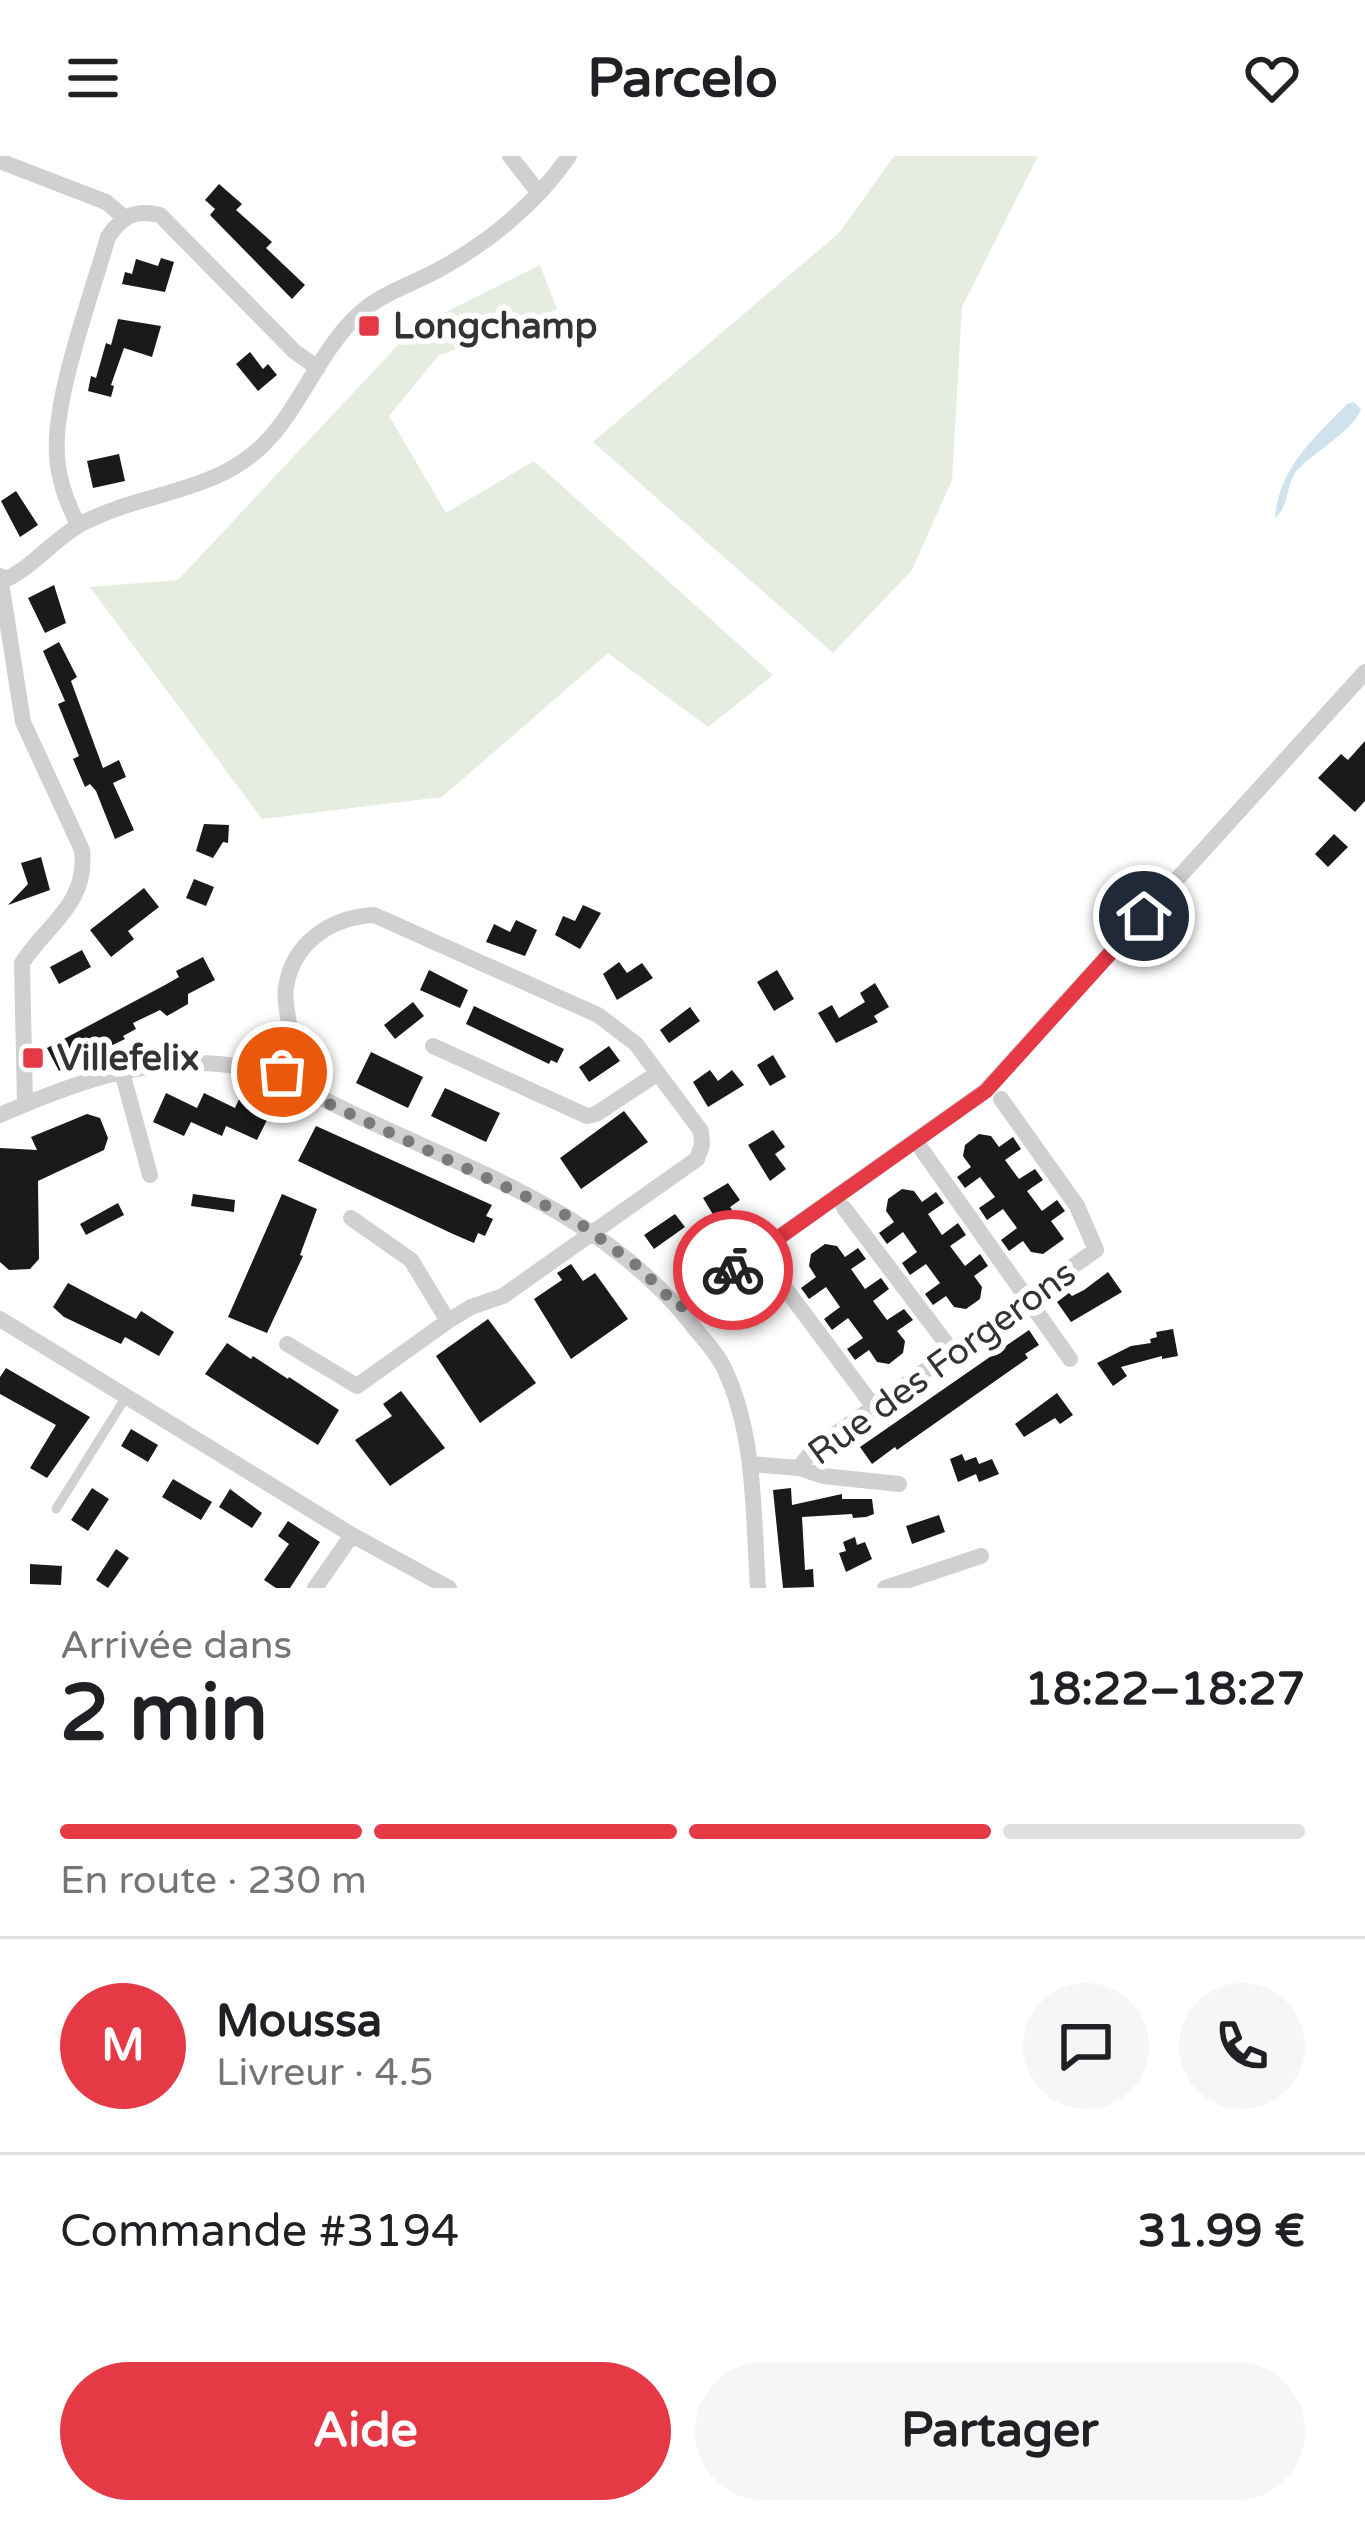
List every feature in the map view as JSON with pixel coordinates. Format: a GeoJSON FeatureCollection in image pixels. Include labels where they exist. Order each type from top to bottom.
{"type":"FeatureCollection","features":[{"type":"Feature","properties":{"kind":"street"},"geometry":{"type":"LineString","coordinates":[[0,156],[2,162],[106,202],[125,218]]}},
{"type":"Feature","properties":{"kind":"street"},"geometry":{"type":"LineString","coordinates":[[510,156],[539,193]]}},
{"type":"Feature","properties":{"kind":"street"},"geometry":{"type":"LineString","coordinates":[[25,1105],[22,963],[74,900],[85,869],[82,850],[22,722],[1,579],[18,574],[78,525],[186,490],[241,462],[266,442],[356,316],[383,296],[490,238],[539,193],[569,156]]}},
{"type":"Feature","properties":{"kind":"street"},"geometry":{"type":"LineString","coordinates":[[78,525],[60,477],[59,416],[108,237],[125,218],[144,212],[160,214],[295,352],[318,368]]}},
{"type":"Feature","properties":{"kind":"street"},"geometry":{"type":"LineString","coordinates":[[679,1308],[986,1091],[1365,672]]}},
{"type":"Feature","properties":{"kind":"street"},"geometry":{"type":"LineString","coordinates":[[280,1081],[290,1043],[286,989],[295,958],[324,928],[349,916],[374,915],[598,1015],[636,1043],[701,1131],[702,1144],[697,1160],[595,1232],[502,1296],[471,1307],[357,1386],[287,1344]]}},
{"type":"Feature","properties":{"kind":"street"},"geometry":{"type":"LineString","coordinates":[[433,1046],[592,1116],[658,1073]]}},
{"type":"Feature","properties":{"kind":"street"},"geometry":{"type":"LineString","coordinates":[[0,1115],[92,1078],[220,1064],[280,1081],[526,1194],[595,1232],[679,1308],[721,1362],[742,1413],[758,1588]]}},
{"type":"Feature","properties":{"kind":"street"},"geometry":{"type":"LineString","coordinates":[[122,1072],[150,1175]]}},
{"type":"Feature","properties":{"kind":"street","name":"Rue des Forgerons"},"geometry":{"type":"LineString","coordinates":[[749,1464],[799,1468],[813,1450],[1096,1250],[1077,1206],[1001,1099]]}},
{"type":"Feature","properties":{"kind":"street"},"geometry":{"type":"LineString","coordinates":[[922,1150],[1070,1359]]}},
{"type":"Feature","properties":{"kind":"street"},"geometry":{"type":"LineString","coordinates":[[844,1208],[952,1352]]}},
{"type":"Feature","properties":{"kind":"street"},"geometry":{"type":"LineString","coordinates":[[351,1218],[411,1260],[448,1322]]}},
{"type":"Feature","properties":{"kind":"street"},"geometry":{"type":"LineString","coordinates":[[772,1272],[874,1407]]}},
{"type":"Feature","properties":{"kind":"street"},"geometry":{"type":"LineString","coordinates":[[0,1318],[352,1535],[449,1588]]}},
{"type":"Feature","properties":{"kind":"street"},"geometry":{"type":"LineString","coordinates":[[799,1468],[823,1476],[899,1484]]}},
{"type":"Feature","properties":{"kind":"street"},"geometry":{"type":"LineString","coordinates":[[314,1588],[352,1535]]}},
{"type":"Feature","properties":{"kind":"street"},"geometry":{"type":"LineString","coordinates":[[885,1588],[981,1556]]}},
{"type":"Feature","properties":{"kind":"lane"},"geometry":{"type":"LineString","coordinates":[[56,1509],[126,1396]]}},
{"type":"Feature","properties":{"kind":"shaded area"},"geometry":{"type":"Polygon","coordinates":[[[894,156],[1038,156],[962,307],[952,480],[912,570],[833,653],[593,442],[839,233],[894,156]]]}},
{"type":"Feature","properties":{"kind":"shaded area"},"geometry":{"type":"Polygon","coordinates":[[[540,265],[557,309],[438,356],[389,416],[446,513],[534,461],[773,675],[708,727],[608,653],[442,797],[262,819],[90,587],[178,580],[414,328],[540,265]]]}},
{"type":"Feature","properties":{"kind":"water"},"geometry":{"type":"Polygon","coordinates":[[[1354,402],[1361,409],[1357,416],[1299,468],[1275,518],[1283,484],[1300,455],[1354,402]]]}},
{"type":"Feature","properties":{"kind":"building"},"geometry":{"type":"Polygon","coordinates":[[[219,184],[242,204],[236,210],[272,242],[266,248],[305,285],[292,299],[210,215],[215,209],[205,200],[219,184]]]}},
{"type":"Feature","properties":{"kind":"building"},"geometry":{"type":"Polygon","coordinates":[[[161,258],[174,262],[165,292],[122,284],[125,272],[132,274],[136,259],[158,266],[161,258]]]}},
{"type":"Feature","properties":{"kind":"building"},"geometry":{"type":"Polygon","coordinates":[[[118,319],[161,326],[152,357],[124,348],[111,397],[88,391],[118,319]]]}},
{"type":"Feature","properties":{"kind":"building"},"geometry":{"type":"Polygon","coordinates":[[[250,352],[263,369],[268,364],[277,375],[258,391],[236,364],[250,352]]]}},
{"type":"Feature","properties":{"kind":"building"},"geometry":{"type":"Polygon","coordinates":[[[119,454],[125,481],[93,488],[87,461],[119,454]]]}},
{"type":"Feature","properties":{"kind":"building"},"geometry":{"type":"Polygon","coordinates":[[[16,491],[38,525],[20,537],[1,501],[16,491]]]}},
{"type":"Feature","properties":{"kind":"building"},"geometry":{"type":"Polygon","coordinates":[[[54,585],[66,623],[45,633],[28,598],[54,585]]]}},
{"type":"Feature","properties":{"kind":"building"},"geometry":{"type":"Polygon","coordinates":[[[59,642],[77,677],[71,681],[103,768],[119,760],[126,777],[113,783],[134,830],[115,839],[96,791],[90,784],[85,787],[73,759],[79,756],[58,704],[65,701],[43,651],[59,642]]]}},
{"type":"Feature","properties":{"kind":"building"},"geometry":{"type":"Polygon","coordinates":[[[1365,741],[1365,801],[1355,812],[1318,778],[1341,754],[1348,760],[1365,741]]]}},
{"type":"Feature","properties":{"kind":"building"},"geometry":{"type":"Polygon","coordinates":[[[204,824],[229,825],[228,843],[223,842],[213,858],[196,851],[204,824]]]}},
{"type":"Feature","properties":{"kind":"building"},"geometry":{"type":"Polygon","coordinates":[[[1334,834],[1348,847],[1328,867],[1315,854],[1334,834]]]}},
{"type":"Feature","properties":{"kind":"building"},"geometry":{"type":"Polygon","coordinates":[[[41,857],[50,890],[8,905],[28,884],[21,863],[41,857]]]}},
{"type":"Feature","properties":{"kind":"building"},"geometry":{"type":"Polygon","coordinates":[[[194,879],[214,887],[206,906],[186,898],[194,879]]]}},
{"type":"Feature","properties":{"kind":"building"},"geometry":{"type":"Polygon","coordinates":[[[144,888],[159,907],[128,931],[134,939],[111,957],[90,930],[144,888]]]}},
{"type":"Feature","properties":{"kind":"building"},"geometry":{"type":"Polygon","coordinates":[[[583,905],[601,913],[580,949],[555,935],[563,916],[575,921],[583,905]]]}},
{"type":"Feature","properties":{"kind":"building"},"geometry":{"type":"Polygon","coordinates":[[[516,920],[537,930],[525,956],[486,942],[494,924],[510,932],[516,920]]]}},
{"type":"Feature","properties":{"kind":"building"},"geometry":{"type":"Polygon","coordinates":[[[82,950],[91,967],[59,984],[50,967],[82,950]]]}},
{"type":"Feature","properties":{"kind":"building"},"geometry":{"type":"Polygon","coordinates":[[[203,957],[215,980],[188,994],[188,1004],[167,1016],[160,1010],[133,1023],[136,1029],[125,1039],[59,1071],[47,1048],[179,977],[176,971],[203,957]]]}},
{"type":"Feature","properties":{"kind":"building"},"geometry":{"type":"Polygon","coordinates":[[[619,962],[627,973],[642,963],[653,978],[617,1000],[603,974],[619,962]]]}},
{"type":"Feature","properties":{"kind":"building"},"geometry":{"type":"Polygon","coordinates":[[[429,970],[468,990],[460,1008],[420,990],[429,970]]]}},
{"type":"Feature","properties":{"kind":"building"},"geometry":{"type":"Polygon","coordinates":[[[777,970],[794,999],[774,1011],[757,982],[777,970]]]}},
{"type":"Feature","properties":{"kind":"building"},"geometry":{"type":"Polygon","coordinates":[[[875,983],[889,1007],[874,1016],[878,1022],[836,1043],[818,1013],[832,1005],[839,1018],[865,1002],[860,993],[875,983]]]}},
{"type":"Feature","properties":{"kind":"building"},"geometry":{"type":"Polygon","coordinates":[[[413,1002],[424,1016],[395,1039],[384,1025],[413,1002]]]}},
{"type":"Feature","properties":{"kind":"building"},"geometry":{"type":"Polygon","coordinates":[[[474,1006],[564,1049],[557,1063],[551,1060],[549,1064],[466,1024],[474,1006]]]}},
{"type":"Feature","properties":{"kind":"building"},"geometry":{"type":"Polygon","coordinates":[[[690,1007],[700,1021],[669,1043],[660,1030],[690,1007]]]}},
{"type":"Feature","properties":{"kind":"building"},"geometry":{"type":"Polygon","coordinates":[[[609,1046],[620,1061],[589,1082],[579,1067],[609,1046]]]}},
{"type":"Feature","properties":{"kind":"building"},"geometry":{"type":"Polygon","coordinates":[[[371,1052],[423,1077],[408,1108],[356,1083],[371,1052]]]}},
{"type":"Feature","properties":{"kind":"building"},"geometry":{"type":"Polygon","coordinates":[[[773,1055],[786,1077],[770,1086],[757,1065],[773,1055]]]}},
{"type":"Feature","properties":{"kind":"building"},"geometry":{"type":"Polygon","coordinates":[[[710,1070],[718,1081],[732,1070],[744,1085],[708,1107],[693,1082],[710,1070]]]}},
{"type":"Feature","properties":{"kind":"building"},"geometry":{"type":"Polygon","coordinates":[[[445,1088],[500,1113],[486,1142],[431,1116],[445,1088]]]}},
{"type":"Feature","properties":{"kind":"building"},"geometry":{"type":"Polygon","coordinates":[[[166,1093],[197,1108],[204,1093],[235,1108],[240,1097],[271,1112],[257,1140],[226,1126],[222,1136],[191,1122],[184,1136],[153,1122],[166,1093]]]}},
{"type":"Feature","properties":{"kind":"building"},"geometry":{"type":"Polygon","coordinates":[[[624,1111],[648,1142],[581,1189],[560,1158],[624,1111]]]}},
{"type":"Feature","properties":{"kind":"building"},"geometry":{"type":"Polygon","coordinates":[[[87,1114],[100,1118],[108,1138],[104,1150],[38,1181],[39,1259],[30,1269],[9,1270],[0,1262],[0,1148],[37,1150],[31,1137],[87,1114]]]}},
{"type":"Feature","properties":{"kind":"building"},"geometry":{"type":"Polygon","coordinates":[[[316,1126],[492,1205],[486,1216],[493,1219],[485,1236],[478,1233],[474,1243],[298,1161],[316,1126]]]}},
{"type":"Feature","properties":{"kind":"building"},"geometry":{"type":"Polygon","coordinates":[[[773,1130],[785,1147],[775,1154],[786,1169],[770,1181],[748,1145],[773,1130]]]}},
{"type":"Feature","properties":{"kind":"building"},"geometry":{"type":"Polygon","coordinates":[[[979,1134],[991,1136],[999,1147],[1013,1137],[1021,1149],[1005,1160],[1019,1179],[1035,1169],[1043,1180],[1027,1191],[1042,1211],[1057,1200],[1065,1211],[1051,1221],[1064,1239],[1043,1254],[1031,1252],[1023,1241],[1009,1251],[1001,1240],[1017,1228],[1003,1209],[987,1220],[979,1208],[995,1197],[980,1177],[965,1188],[957,1177],[971,1167],[963,1156],[965,1145],[979,1134]]]}},
{"type":"Feature","properties":{"kind":"building"},"geometry":{"type":"Polygon","coordinates":[[[728,1183],[740,1200],[730,1207],[740,1222],[725,1234],[703,1198],[728,1183]]]}},
{"type":"Feature","properties":{"kind":"building"},"geometry":{"type":"Polygon","coordinates":[[[902,1189],[914,1191],[922,1202],[936,1192],[944,1203],[928,1214],[942,1235],[958,1223],[966,1235],[950,1246],[965,1266],[980,1254],[988,1266],[974,1276],[982,1287],[980,1299],[966,1309],[954,1307],[946,1296],[933,1305],[925,1294],[940,1283],[926,1264],[910,1275],[902,1263],[917,1252],[903,1232],[887,1244],[879,1233],[894,1222],[886,1211],[888,1199],[902,1189]]]}},
{"type":"Feature","properties":{"kind":"building"},"geometry":{"type":"Polygon","coordinates":[[[193,1194],[235,1200],[234,1212],[191,1206],[193,1194]]]}},
{"type":"Feature","properties":{"kind":"building"},"geometry":{"type":"Polygon","coordinates":[[[282,1194],[317,1209],[303,1256],[267,1333],[228,1317],[282,1194]]]}},
{"type":"Feature","properties":{"kind":"building"},"geometry":{"type":"Polygon","coordinates":[[[118,1203],[124,1215],[86,1235],[80,1224],[118,1203]]]}},
{"type":"Feature","properties":{"kind":"building"},"geometry":{"type":"Polygon","coordinates":[[[675,1214],[685,1227],[654,1249],[644,1235],[675,1214]]]}},
{"type":"Feature","properties":{"kind":"building"},"geometry":{"type":"Polygon","coordinates":[[[825,1244],[837,1246],[845,1257],[858,1248],[866,1259],[851,1269],[865,1289],[881,1278],[889,1289],[873,1301],[887,1320],[904,1309],[913,1320],[897,1331],[905,1341],[903,1353],[889,1364],[877,1362],[869,1350],[855,1360],[847,1349],[863,1338],[848,1318],[832,1330],[824,1319],[840,1307],[826,1287],[809,1299],[801,1288],[816,1277],[809,1266],[811,1254],[825,1244]]]}},
{"type":"Feature","properties":{"kind":"building"},"geometry":{"type":"Polygon","coordinates":[[[571,1264],[583,1281],[595,1273],[628,1319],[571,1359],[534,1299],[562,1280],[557,1273],[571,1264]]]}},
{"type":"Feature","properties":{"kind":"building"},"geometry":{"type":"Polygon","coordinates":[[[1108,1272],[1122,1292],[1071,1322],[1057,1302],[1108,1272]]]}},
{"type":"Feature","properties":{"kind":"building"},"geometry":{"type":"Polygon","coordinates":[[[68,1283],[136,1319],[141,1311],[174,1332],[159,1356],[125,1337],[121,1344],[53,1307],[68,1283]]]}},
{"type":"Feature","properties":{"kind":"building"},"geometry":{"type":"Polygon","coordinates":[[[488,1319],[536,1383],[480,1423],[436,1356],[488,1319]]]}},
{"type":"Feature","properties":{"kind":"building"},"geometry":{"type":"Polygon","coordinates":[[[1173,1329],[1178,1356],[1121,1367],[1127,1376],[1113,1386],[1097,1363],[1131,1346],[1151,1343],[1156,1332],[1173,1329]]]}},
{"type":"Feature","properties":{"kind":"building"},"geometry":{"type":"Polygon","coordinates":[[[1029,1330],[1039,1345],[1025,1354],[1028,1358],[872,1464],[860,1447],[1029,1330]]]}},
{"type":"Feature","properties":{"kind":"building"},"geometry":{"type":"Polygon","coordinates":[[[227,1343],[339,1410],[318,1445],[205,1374],[227,1343]]]}},
{"type":"Feature","properties":{"kind":"building"},"geometry":{"type":"Polygon","coordinates":[[[6,1368],[90,1417],[47,1478],[30,1468],[56,1425],[0,1394],[0,1377],[6,1368]]]}},
{"type":"Feature","properties":{"kind":"building"},"geometry":{"type":"Polygon","coordinates":[[[401,1391],[445,1448],[390,1486],[355,1440],[392,1416],[383,1404],[401,1391]]]}},
{"type":"Feature","properties":{"kind":"building"},"geometry":{"type":"Polygon","coordinates":[[[1057,1393],[1073,1415],[1060,1424],[1055,1418],[1024,1437],[1015,1424],[1057,1393]]]}},
{"type":"Feature","properties":{"kind":"building"},"geometry":{"type":"Polygon","coordinates":[[[131,1429],[158,1445],[148,1462],[121,1446],[131,1429]]]}},
{"type":"Feature","properties":{"kind":"building"},"geometry":{"type":"Polygon","coordinates":[[[962,1454],[965,1461],[976,1457],[979,1464],[992,1459],[999,1474],[979,1482],[976,1474],[958,1482],[950,1459],[962,1454]]]}},
{"type":"Feature","properties":{"kind":"building"},"geometry":{"type":"Polygon","coordinates":[[[173,1479],[212,1502],[201,1520],[162,1497],[173,1479]]]}},
{"type":"Feature","properties":{"kind":"building"},"geometry":{"type":"Polygon","coordinates":[[[92,1488],[109,1499],[88,1531],[71,1520],[92,1488]]]}},
{"type":"Feature","properties":{"kind":"building"},"geometry":{"type":"Polygon","coordinates":[[[791,1488],[792,1505],[842,1494],[842,1499],[872,1499],[874,1514],[866,1517],[802,1517],[805,1570],[813,1569],[814,1587],[783,1588],[773,1490],[791,1488]]]}},
{"type":"Feature","properties":{"kind":"building"},"geometry":{"type":"Polygon","coordinates":[[[230,1489],[262,1513],[252,1528],[219,1507],[230,1489]]]}},
{"type":"Feature","properties":{"kind":"building"},"geometry":{"type":"Polygon","coordinates":[[[939,1515],[945,1532],[912,1544],[906,1526],[939,1515]]]}},
{"type":"Feature","properties":{"kind":"building"},"geometry":{"type":"Polygon","coordinates":[[[288,1521],[320,1542],[290,1588],[276,1588],[264,1580],[289,1544],[278,1536],[288,1521]]]}},
{"type":"Feature","properties":{"kind":"building"},"geometry":{"type":"Polygon","coordinates":[[[855,1537],[857,1545],[865,1542],[872,1559],[846,1572],[839,1553],[846,1551],[843,1542],[855,1537]]]}},
{"type":"Feature","properties":{"kind":"building"},"geometry":{"type":"Polygon","coordinates":[[[116,1549],[129,1558],[108,1588],[96,1580],[116,1549]]]}},
{"type":"Feature","properties":{"kind":"building"},"geometry":{"type":"Polygon","coordinates":[[[30,1564],[62,1566],[61,1585],[30,1584],[30,1564]]]}},
{"type":"Feature","properties":{"kind":"way so far"},"geometry":{"type":"LineString","coordinates":[[282,1072],[280,1081],[574,1219],[640,1268],[679,1308],[733,1270]]}},
{"type":"Feature","properties":{"kind":"place","name":"Longchamp"},"geometry":{"type":"Point","coordinates":[369,326]}},
{"type":"Feature","properties":{"kind":"place","name":"Villefelix"},"geometry":{"type":"Point","coordinates":[33,1058]}},
{"type":"Feature","properties":{"kind":"route"},"geometry":{"type":"LineString","coordinates":[[733,1270],[986,1091],[1144,916]]}}]}
